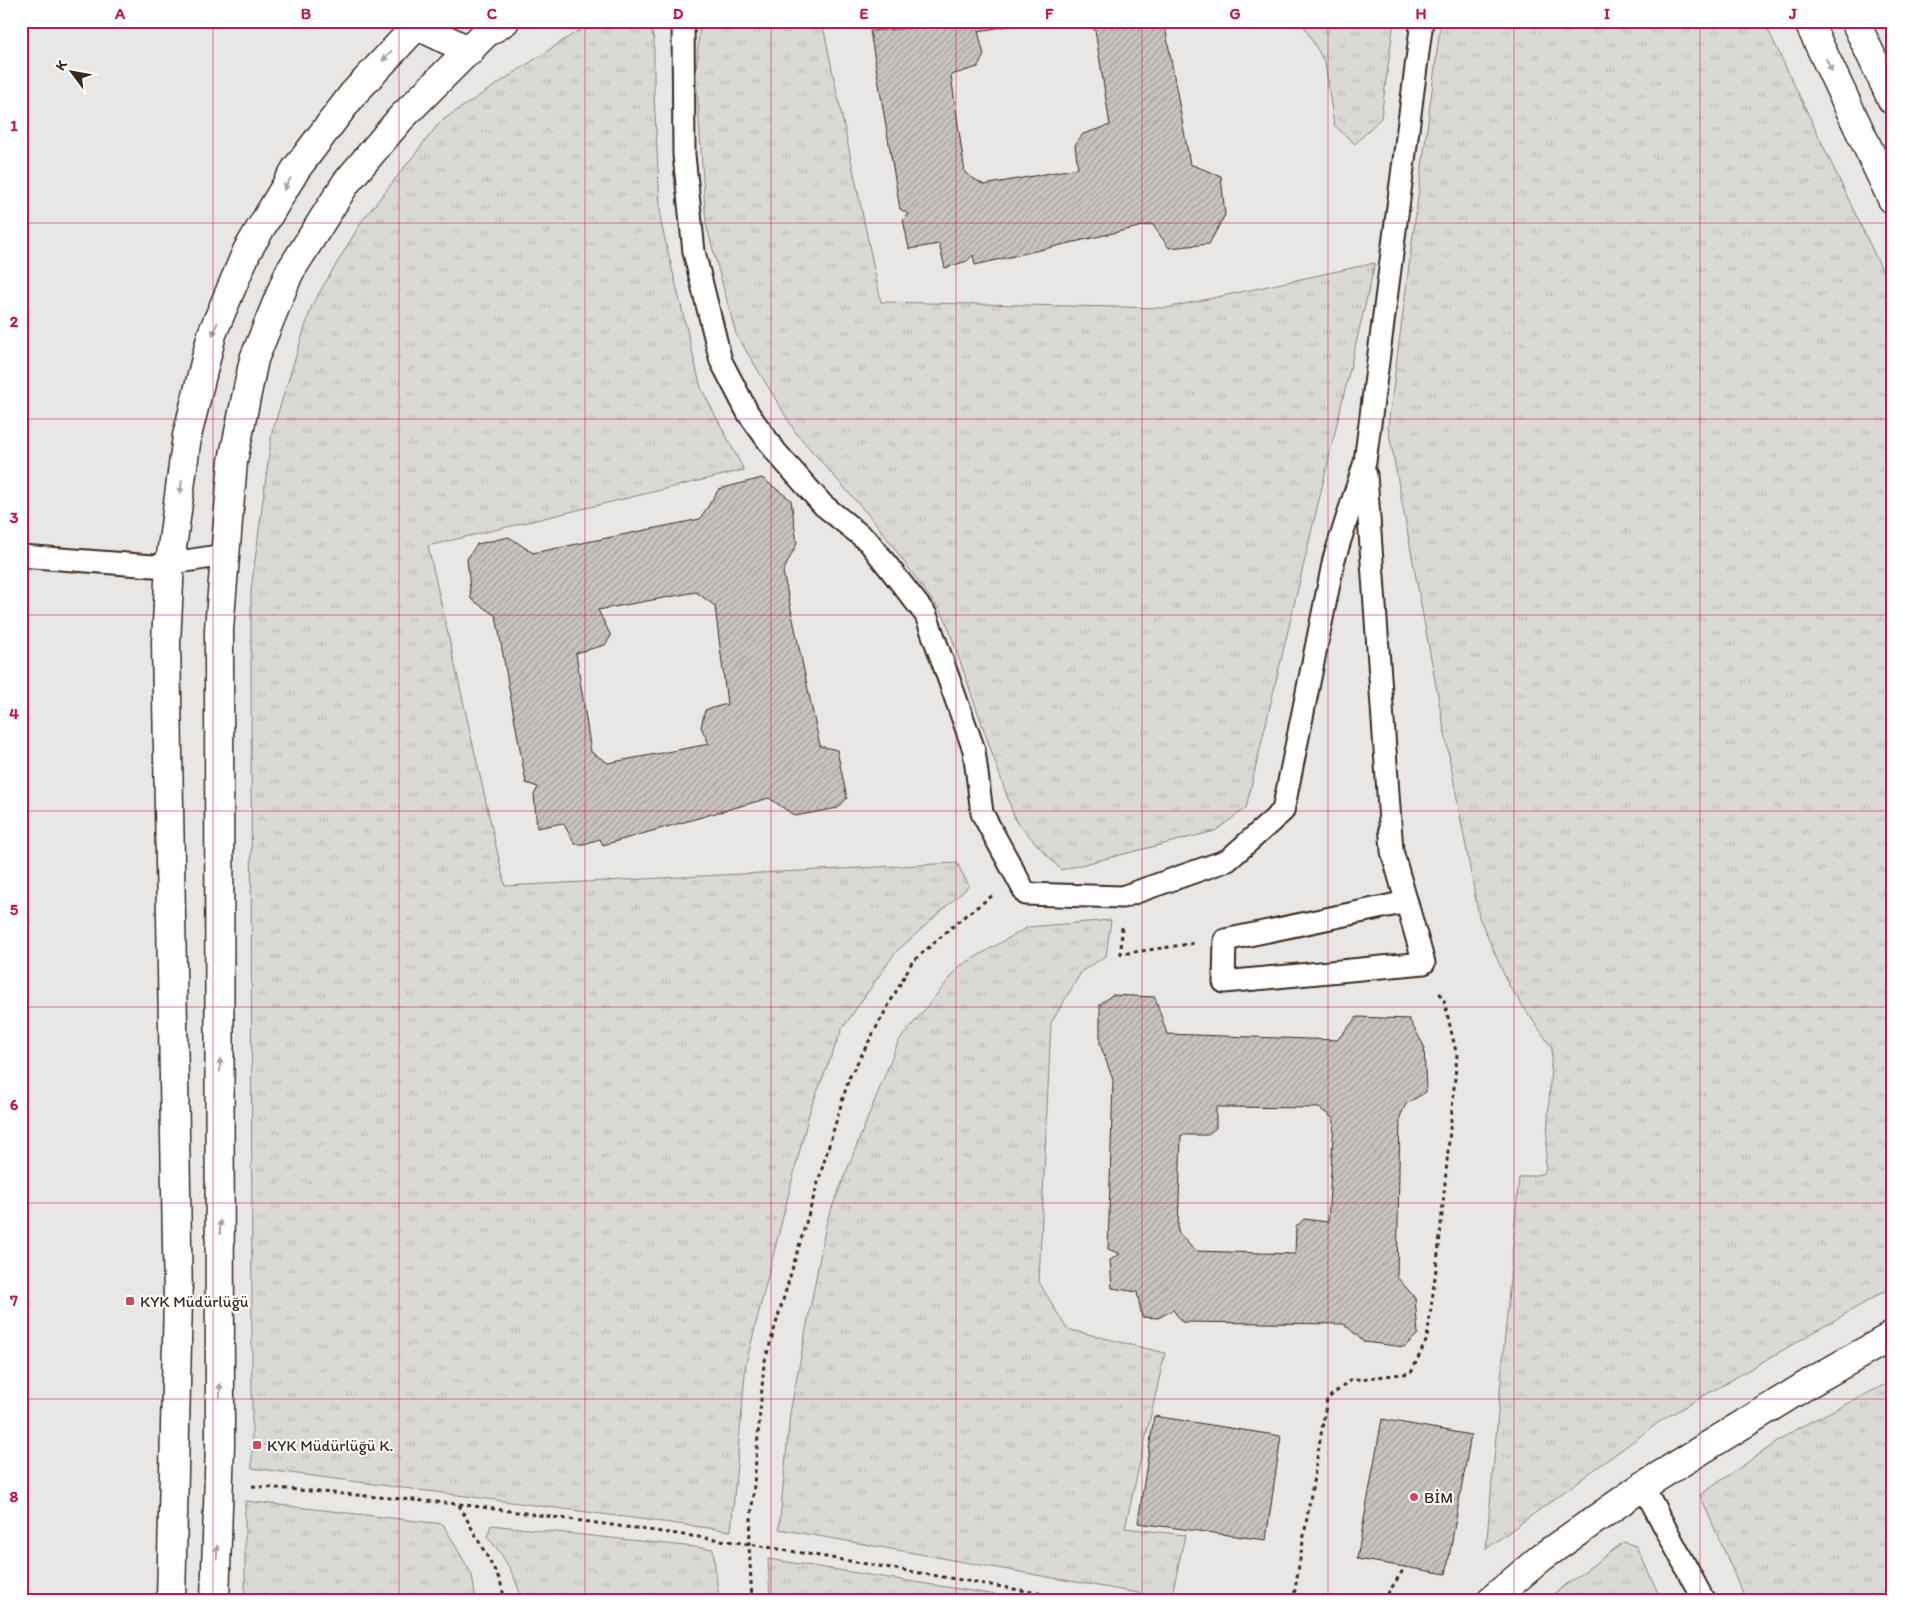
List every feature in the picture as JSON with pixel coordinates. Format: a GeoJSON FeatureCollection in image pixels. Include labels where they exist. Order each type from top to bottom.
{"type":"FeatureCollection","features":[{"type":"Feature","properties":{"kind":"street"},"geometry":{"type":"LineString","coordinates":[[450,21],[470,51]]}},
{"type":"Feature","properties":{"kind":"street"},"geometry":{"type":"LineString","coordinates":[[215,1601],[220,1444],[219,629],[233,461],[254,359],[289,273],[346,183],[401,118],[485,34],[505,21]]}},
{"type":"Feature","properties":{"kind":"street"},"geometry":{"type":"LineString","coordinates":[[1808,21],[1892,198]]}},
{"type":"Feature","properties":{"kind":"street"},"geometry":{"type":"LineString","coordinates":[[1855,21],[1892,100]]}},
{"type":"Feature","properties":{"kind":"street"},"geometry":{"type":"LineString","coordinates":[[171,1601],[178,1298],[166,643],[170,563],[187,436],[212,334],[247,251],[296,169],[353,94],[415,22],[470,51]]}},
{"type":"Feature","properties":{"kind":"street"},"geometry":{"type":"LineString","coordinates":[[1490,1601],[1542,1557],[1642,1486],[1818,1378],[1892,1336]]}},
{"type":"Feature","properties":{"kind":"lane"},"geometry":{"type":"LineString","coordinates":[[683,21],[684,155],[694,252],[722,361],[748,413],[776,452],[823,505],[869,542],[926,615],[974,750],[982,813],[1026,894],[1122,897],[1228,860],[1283,811],[1334,559],[1365,462],[1422,21]]}},
{"type":"Feature","properties":{"kind":"lane"},"geometry":{"type":"LineString","coordinates":[[1365,462],[1392,851],[1407,902],[1424,963],[1224,982],[1225,940],[1407,902]]}},
{"type":"Feature","properties":{"kind":"lane"},"geometry":{"type":"LineString","coordinates":[[21,556],[153,566],[224,555]]}},
{"type":"Feature","properties":{"kind":"lane"},"geometry":{"type":"LineString","coordinates":[[1642,1486],[1704,1601]]}},
{"type":"Feature","properties":{"kind":"path"},"geometry":{"type":"LineString","coordinates":[[752,1601],[749,1544],[764,1364],[849,1078],[912,962],[966,914],[993,895],[1026,894]]}},
{"type":"Feature","properties":{"kind":"path"},"geometry":{"type":"LineString","coordinates":[[1122,897],[1121,954],[1192,944]]}},
{"type":"Feature","properties":{"kind":"path"},"geometry":{"type":"LineString","coordinates":[[1293,1601],[1327,1399],[1351,1380],[1410,1373],[1428,1339],[1440,1246],[1457,1056],[1444,1000],[1424,963]]}},
{"type":"Feature","properties":{"kind":"path"},"geometry":{"type":"LineString","coordinates":[[219,1483],[459,1504],[749,1544],[1085,1601]]}},
{"type":"Feature","properties":{"kind":"path"},"geometry":{"type":"LineString","coordinates":[[459,1504],[500,1580],[505,1601]]}},
{"type":"Feature","properties":{"kind":"path"},"geometry":{"type":"LineString","coordinates":[[1383,1601],[1405,1567]]}},
{"type":"Feature","properties":{"kind":"shaded area"},"geometry":{"type":"Polygon","coordinates":[[[21,21],[1892,21],[1892,1601],[21,1601],[21,21]]]}},
{"type":"Feature","properties":{"kind":"green space"},"geometry":{"type":"Polygon","coordinates":[[[593,21],[647,21],[654,38],[654,96],[661,223],[701,388],[744,470],[428,546],[505,886],[957,863],[969,886],[895,953],[842,1029],[810,1110],[746,1363],[731,1531],[252,1468],[251,590],[272,432],[312,305],[362,221],[441,121],[593,21]]]}},
{"type":"Feature","properties":{"kind":"green space"},"geometry":{"type":"Polygon","coordinates":[[[700,21],[822,21],[881,302],[1166,308],[1375,263],[1246,808],[1215,831],[1061,870],[1016,822],[945,618],[878,526],[796,433],[736,334],[706,224],[696,75],[700,21]]]}},
{"type":"Feature","properties":{"kind":"green space"},"geometry":{"type":"Polygon","coordinates":[[[1301,21],[1394,21],[1381,118],[1355,144],[1334,125],[1325,63],[1301,21]]]}},
{"type":"Feature","properties":{"kind":"green space"},"geometry":{"type":"Polygon","coordinates":[[[1441,21],[1764,21],[1892,291],[1892,1287],[1662,1420],[1486,1549],[1519,1178],[1545,1173],[1552,1048],[1509,986],[1479,917],[1388,427],[1441,21]]]}},
{"type":"Feature","properties":{"kind":"green space"},"geometry":{"type":"Polygon","coordinates":[[[1111,920],[1106,956],[1082,971],[1051,1023],[1039,1282],[1067,1329],[1165,1353],[1125,1528],[1185,1535],[1171,1599],[779,1529],[790,1413],[827,1220],[898,1042],[960,966],[1028,927],[1111,920]]]}},
{"type":"Feature","properties":{"kind":"green space"},"geometry":{"type":"Polygon","coordinates":[[[1892,1381],[1892,1601],[1746,1601],[1700,1495],[1796,1429],[1892,1381]]]}},
{"type":"Feature","properties":{"kind":"green space"},"geometry":{"type":"Polygon","coordinates":[[[245,1501],[443,1524],[472,1575],[476,1601],[245,1601],[245,1501]]]}},
{"type":"Feature","properties":{"kind":"green space"},"geometry":{"type":"Polygon","coordinates":[[[491,1525],[713,1549],[719,1601],[522,1601],[509,1566],[487,1537],[491,1525]]]}},
{"type":"Feature","properties":{"kind":"green space"},"geometry":{"type":"Polygon","coordinates":[[[1624,1542],[1636,1546],[1662,1601],[1544,1601],[1624,1542]]]}},
{"type":"Feature","properties":{"kind":"green space"},"geometry":{"type":"Polygon","coordinates":[[[768,1559],[1035,1601],[770,1601],[768,1559]]]}},
{"type":"Feature","properties":{"kind":"building"},"geometry":{"type":"Polygon","coordinates":[[[914,21],[1041,21],[978,31],[984,55],[978,67],[951,75],[965,173],[984,185],[1078,168],[1075,145],[1083,134],[1110,125],[1095,30],[1081,21],[1164,21],[1190,164],[1221,176],[1225,215],[1209,244],[1169,248],[1152,224],[975,265],[973,255],[967,261],[945,268],[939,244],[909,249],[903,219],[908,214],[900,209],[870,31],[911,28],[914,21]]]}},
{"type":"Feature","properties":{"kind":"building"},"geometry":{"type":"Polygon","coordinates":[[[762,478],[791,500],[797,543],[783,572],[820,746],[837,750],[847,798],[838,808],[795,816],[769,798],[603,845],[600,839],[584,844],[575,844],[563,823],[537,828],[534,795],[538,787],[526,783],[496,616],[471,599],[467,559],[477,544],[509,537],[533,553],[700,519],[719,489],[762,478]],[[696,592],[598,610],[611,636],[605,645],[576,653],[591,752],[608,763],[709,744],[701,727],[705,710],[727,704],[715,606],[696,592]]]}},
{"type":"Feature","properties":{"kind":"building"},"geometry":{"type":"Polygon","coordinates":[[[1112,995],[1155,997],[1167,1034],[1337,1040],[1357,1017],[1409,1019],[1424,1046],[1426,1092],[1406,1104],[1400,1117],[1397,1277],[1415,1298],[1418,1334],[1404,1347],[1364,1342],[1344,1324],[1182,1322],[1173,1310],[1158,1318],[1142,1317],[1137,1292],[1112,1288],[1110,1260],[1120,1254],[1108,1249],[1113,1080],[1100,1044],[1100,1004],[1112,995]],[[1216,1107],[1216,1128],[1207,1135],[1181,1135],[1178,1232],[1195,1251],[1295,1254],[1296,1227],[1304,1219],[1328,1222],[1334,1119],[1319,1108],[1216,1107]]]}},
{"type":"Feature","properties":{"kind":"building"},"geometry":{"type":"Polygon","coordinates":[[[1154,1416],[1281,1436],[1266,1540],[1138,1523],[1154,1416]]]}},
{"type":"Feature","properties":{"kind":"building","name":"BİM"},"geometry":{"type":"Polygon","coordinates":[[[1382,1419],[1471,1435],[1446,1574],[1357,1559],[1382,1419]]]}},
{"type":"Feature","properties":{"kind":"place","name":"KYK Müdürlüğü"},"geometry":{"type":"Point","coordinates":[130,1301]}},
{"type":"Feature","properties":{"kind":"place","name":"KYK Müdürlüğü K."},"geometry":{"type":"Point","coordinates":[257,1445]}},
{"type":"Feature","properties":{"kind":"place","name":"BİM"},"geometry":{"type":"Point","coordinates":[1414,1497]}}]}
